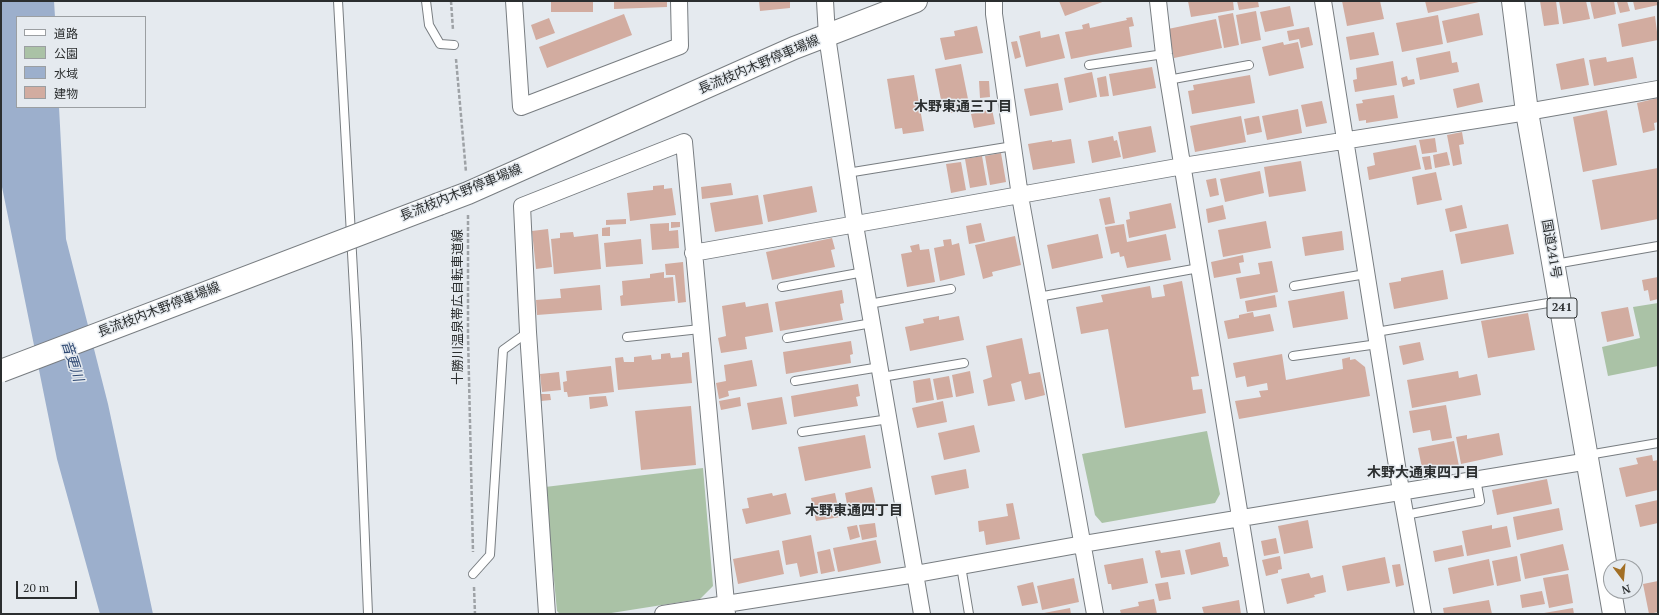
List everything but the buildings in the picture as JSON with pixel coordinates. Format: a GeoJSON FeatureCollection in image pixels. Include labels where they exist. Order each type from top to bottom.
{"type":"FeatureCollection","features":[{"type":"Feature","properties":{"kind":"main road","name":"長流枝内木野停車場線"},"geometry":{"type":"LineString","coordinates":[[1,371],[468,193],[794,48],[916,1]]}},
{"type":"Feature","properties":{"kind":"main road","name":"国道241号"},"geometry":{"type":"LineString","coordinates":[[1513,1],[1528,112],[1614,614]]}},
{"type":"Feature","properties":{"kind":"street"},"geometry":{"type":"LineString","coordinates":[[514,1],[521,107],[680,46],[679,1]]}},
{"type":"Feature","properties":{"kind":"street"},"geometry":{"type":"LineString","coordinates":[[825,1],[827,36],[855,225],[922,614]]}},
{"type":"Feature","properties":{"kind":"street"},"geometry":{"type":"LineString","coordinates":[[994,1],[994,14],[1020,196],[1095,614]]}},
{"type":"Feature","properties":{"kind":"street"},"geometry":{"type":"LineString","coordinates":[[1158,1],[1168,80],[1256,614]]}},
{"type":"Feature","properties":{"kind":"street"},"geometry":{"type":"LineString","coordinates":[[1323,1],[1401,491],[1423,614]]}},
{"type":"Feature","properties":{"kind":"street"},"geometry":{"type":"LineString","coordinates":[[693,252],[855,225],[1183,166],[1658,90]]}},
{"type":"Feature","properties":{"kind":"street"},"geometry":{"type":"LineString","coordinates":[[547,614],[528,332],[522,206],[684,142],[726,609]]}},
{"type":"Feature","properties":{"kind":"street"},"geometry":{"type":"LineString","coordinates":[[663,614],[726,609],[1083,544],[1476,479],[1588,458]]}},
{"type":"Feature","properties":{"kind":"lane"},"geometry":{"type":"LineString","coordinates":[[338,1],[357,351],[368,614]]}},
{"type":"Feature","properties":{"kind":"lane"},"geometry":{"type":"LineString","coordinates":[[426,1],[429,25],[440,44],[454,45]]}},
{"type":"Feature","properties":{"kind":"lane"},"geometry":{"type":"LineString","coordinates":[[1089,65],[1164,54]]}},
{"type":"Feature","properties":{"kind":"lane"},"geometry":{"type":"LineString","coordinates":[[1168,80],[1249,65]]}},
{"type":"Feature","properties":{"kind":"lane"},"geometry":{"type":"LineString","coordinates":[[848,173],[1013,146]]}},
{"type":"Feature","properties":{"kind":"lane"},"geometry":{"type":"LineString","coordinates":[[1554,264],[1658,246]]}},
{"type":"Feature","properties":{"kind":"lane"},"geometry":{"type":"LineString","coordinates":[[1038,297],[1199,268]]}},
{"type":"Feature","properties":{"kind":"lane"},"geometry":{"type":"LineString","coordinates":[[782,287],[864,272]]}},
{"type":"Feature","properties":{"kind":"lane"},"geometry":{"type":"LineString","coordinates":[[1294,286],[1366,274]]}},
{"type":"Feature","properties":{"kind":"lane"},"geometry":{"type":"LineString","coordinates":[[869,304],[951,289]]}},
{"type":"Feature","properties":{"kind":"lane"},"geometry":{"type":"LineString","coordinates":[[1293,356],[1560,301]]}},
{"type":"Feature","properties":{"kind":"lane"},"geometry":{"type":"LineString","coordinates":[[786,338],[872,323]]}},
{"type":"Feature","properties":{"kind":"lane"},"geometry":{"type":"LineString","coordinates":[[627,337],[700,329]]}},
{"type":"Feature","properties":{"kind":"lane"},"geometry":{"type":"LineString","coordinates":[[473,574],[490,555],[503,350],[528,332]]}},
{"type":"Feature","properties":{"kind":"lane"},"geometry":{"type":"LineString","coordinates":[[796,381],[964,363]]}},
{"type":"Feature","properties":{"kind":"lane"},"geometry":{"type":"LineString","coordinates":[[802,432],[889,419]]}},
{"type":"Feature","properties":{"kind":"lane"},"geometry":{"type":"LineString","coordinates":[[1588,458],[1658,443]]}},
{"type":"Feature","properties":{"kind":"lane"},"geometry":{"type":"LineString","coordinates":[[1405,515],[1480,501],[1476,479]]}},
{"type":"Feature","properties":{"kind":"lane"},"geometry":{"type":"LineString","coordinates":[[961,566],[969,614]]}},
{"type":"Feature","properties":{"kind":"path","name":"十勝川温泉帯広自転車道線"},"geometry":{"type":"LineString","coordinates":[[451,1],[468,193],[468,344],[475,614]]}},
{"type":"Feature","properties":{"kind":"green space"},"geometry":{"type":"Polygon","coordinates":[[[1658,303],[1658,366],[1608,376],[1602,347],[1640,338],[1633,307],[1658,303]]]}},
{"type":"Feature","properties":{"kind":"green space"},"geometry":{"type":"Polygon","coordinates":[[[1207,431],[1220,494],[1215,503],[1102,523],[1095,515],[1082,454],[1207,431]]]}},
{"type":"Feature","properties":{"kind":"green space"},"geometry":{"type":"Polygon","coordinates":[[[703,468],[713,586],[700,599],[605,614],[560,614],[557,611],[545,487],[703,468]]]}},
{"type":"Feature","properties":{"kind":"water","name":"音更川"},"geometry":{"type":"Polygon","coordinates":[[[1,1],[54,1],[55,16],[16,16],[16,108],[59,108],[66,239],[108,404],[153,614],[100,614],[57,459],[1,182],[1,1]]]}},
{"type":"Feature","properties":{"kind":"district","name":"木野東通三丁目"},"geometry":{"type":"Point","coordinates":[963,107]}},
{"type":"Feature","properties":{"kind":"district","name":"木野大通東四丁目"},"geometry":{"type":"Point","coordinates":[1423,473]}},
{"type":"Feature","properties":{"kind":"district","name":"木野東通四丁目"},"geometry":{"type":"Point","coordinates":[854,511]}}]}
